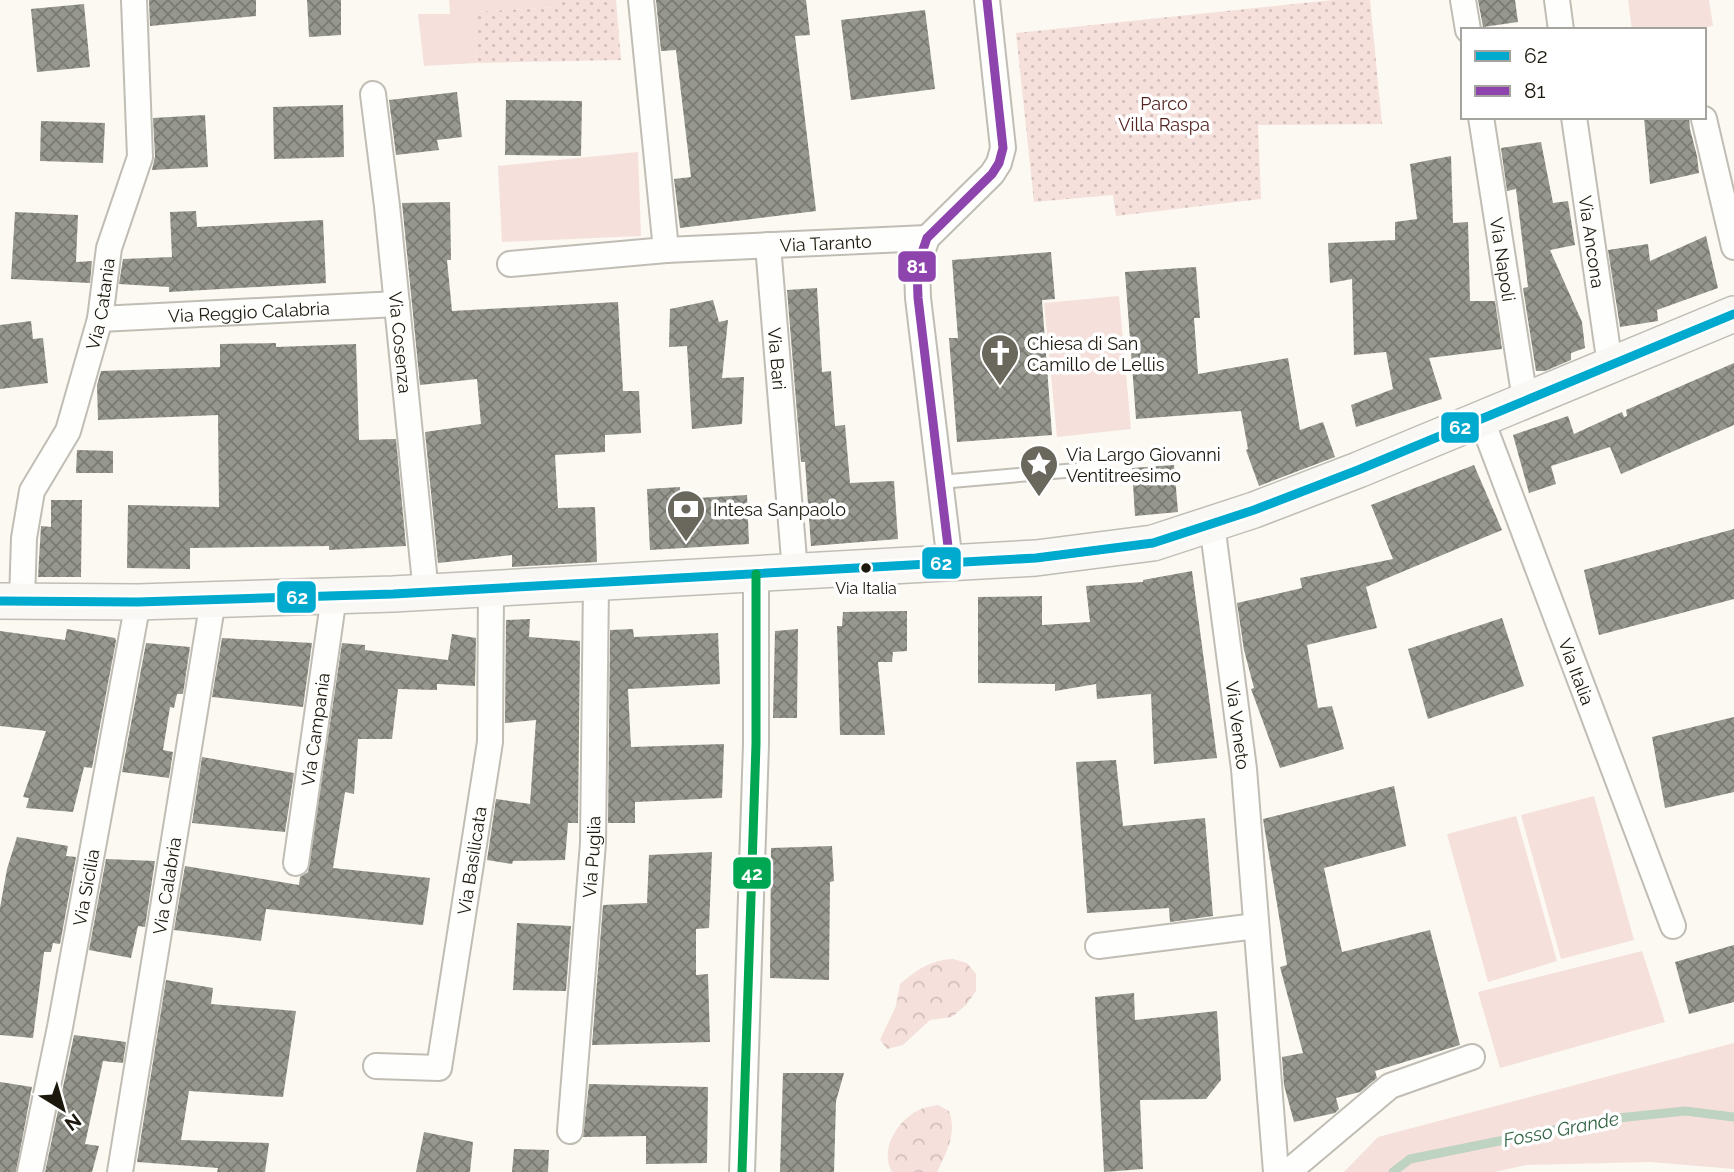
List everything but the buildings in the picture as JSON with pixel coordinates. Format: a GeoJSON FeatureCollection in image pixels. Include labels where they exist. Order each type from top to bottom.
{"type":"FeatureCollection","features":[{"type":"Feature","properties":{"kind":"main road"},"geometry":{"type":"LineString","coordinates":[[11,601],[138,602],[426,593],[950,563],[1096,552],[1153,543],[1358,470],[1734,314]]}},
{"type":"Feature","properties":{"kind":"street","name":"Via Catania"},"geometry":{"type":"LineString","coordinates":[[11,601],[32,491],[68,431],[100,319],[109,248],[140,158],[134,0]]}},
{"type":"Feature","properties":{"kind":"street"},"geometry":{"type":"LineString","coordinates":[[641,0],[666,250]]}},
{"type":"Feature","properties":{"kind":"street"},"geometry":{"type":"LineString","coordinates":[[950,563],[918,298],[917,267],[927,238],[992,174],[999,163],[1003,148],[988,0]]}},
{"type":"Feature","properties":{"kind":"street"},"geometry":{"type":"LineString","coordinates":[[1463,0],[1468,28]]}},
{"type":"Feature","properties":{"kind":"street"},"geometry":{"type":"LineString","coordinates":[[1557,0],[1561,28]]}},
{"type":"Feature","properties":{"kind":"street","name":"Via Cosenza"},"geometry":{"type":"LineString","coordinates":[[373,94],[426,593]]}},
{"type":"Feature","properties":{"kind":"street","name":"Via Napoli"},"geometry":{"type":"LineString","coordinates":[[1481,119],[1525,400]]}},
{"type":"Feature","properties":{"kind":"street","name":"Via Ancona"},"geometry":{"type":"LineString","coordinates":[[1574,119],[1610,365]]}},
{"type":"Feature","properties":{"kind":"street"},"geometry":{"type":"LineString","coordinates":[[1704,119],[1734,247]]}},
{"type":"Feature","properties":{"kind":"street","name":"Via Taranto"},"geometry":{"type":"LineString","coordinates":[[768,246],[927,238]]}},
{"type":"Feature","properties":{"kind":"street"},"geometry":{"type":"LineString","coordinates":[[510,264],[666,250],[768,246]]}},
{"type":"Feature","properties":{"kind":"street","name":"Via Bari"},"geometry":{"type":"LineString","coordinates":[[768,246],[795,571]]}},
{"type":"Feature","properties":{"kind":"street","name":"Via Reggio Calabria"},"geometry":{"type":"LineString","coordinates":[[100,319],[397,304]]}},
{"type":"Feature","properties":{"kind":"street","name":"Via Italia"},"geometry":{"type":"LineString","coordinates":[[1481,418],[1673,926]]}},
{"type":"Feature","properties":{"kind":"street","name":"Via Veneto"},"geometry":{"type":"LineString","coordinates":[[1212,524],[1244,769],[1276,1172]]}},
{"type":"Feature","properties":{"kind":"street"},"geometry":{"type":"LineString","coordinates":[[742,1172],[756,744],[756,574]]}},
{"type":"Feature","properties":{"kind":"street","name":"Via Puglia"},"geometry":{"type":"LineString","coordinates":[[570,1131],[593,843],[596,583]]}},
{"type":"Feature","properties":{"kind":"street","name":"Via Basilicata"},"geometry":{"type":"LineString","coordinates":[[376,1066],[439,1068],[491,742],[491,589]]}},
{"type":"Feature","properties":{"kind":"street","name":"Via Campania"},"geometry":{"type":"LineString","coordinates":[[296,863],[334,596]]}},
{"type":"Feature","properties":{"kind":"street","name":"Via Calabria"},"geometry":{"type":"LineString","coordinates":[[120,1172],[213,600]]}},
{"type":"Feature","properties":{"kind":"street","name":"Via Sicilia"},"geometry":{"type":"LineString","coordinates":[[30,1172],[60,1027],[138,602]]}},
{"type":"Feature","properties":{"kind":"street"},"geometry":{"type":"LineString","coordinates":[[1098,946],[1256,926]]}},
{"type":"Feature","properties":{"kind":"street"},"geometry":{"type":"LineString","coordinates":[[1288,1172],[1390,1086],[1472,1057]]}},
{"type":"Feature","properties":{"kind":"lane"},"geometry":{"type":"LineString","coordinates":[[940,482],[1099,468]]}},
{"type":"Feature","properties":{"kind":"green space"},"geometry":{"type":"Polygon","coordinates":[[[449,0],[554,0],[555,7],[475,12],[477,63],[424,66],[418,14],[450,14],[449,0]]]}},
{"type":"Feature","properties":{"kind":"green space"},"geometry":{"type":"Polygon","coordinates":[[[554,0],[616,0],[621,60],[477,63],[474,12],[554,7],[554,0]]]}},
{"type":"Feature","properties":{"kind":"green space","name":"Parco Villa Raspa"},"geometry":{"type":"Polygon","coordinates":[[[1333,0],[1370,0],[1382,124],[1258,125],[1261,199],[1116,216],[1113,195],[1034,202],[1016,33],[1333,0]]]}},
{"type":"Feature","properties":{"kind":"green space"},"geometry":{"type":"Polygon","coordinates":[[[1628,0],[1709,0],[1713,26],[1632,28],[1628,0]]]}},
{"type":"Feature","properties":{"kind":"green space"},"geometry":{"type":"Polygon","coordinates":[[[638,152],[641,236],[502,242],[498,166],[638,152]]]}},
{"type":"Feature","properties":{"kind":"green space"},"geometry":{"type":"Polygon","coordinates":[[[1119,296],[1131,429],[1057,437],[1044,303],[1119,296]]]}},
{"type":"Feature","properties":{"kind":"green space"},"geometry":{"type":"Polygon","coordinates":[[[1594,796],[1634,940],[1561,959],[1521,815],[1594,796]]]}},
{"type":"Feature","properties":{"kind":"green space"},"geometry":{"type":"Polygon","coordinates":[[[1516,816],[1557,961],[1488,982],[1447,834],[1516,816]]]}},
{"type":"Feature","properties":{"kind":"green space"},"geometry":{"type":"Polygon","coordinates":[[[1642,951],[1665,1022],[1500,1068],[1478,992],[1642,951]]]}},
{"type":"Feature","properties":{"kind":"green space"},"geometry":{"type":"Polygon","coordinates":[[[953,959],[967,963],[976,974],[976,991],[966,1005],[952,1017],[930,1020],[903,1045],[887,1049],[880,1040],[896,1006],[900,984],[924,967],[937,961],[953,959]]]}},
{"type":"Feature","properties":{"kind":"green space"},"geometry":{"type":"Polygon","coordinates":[[[1734,1043],[1734,1169],[1650,1162],[1526,1165],[1495,1172],[1344,1172],[1378,1137],[1734,1043]]]}},
{"type":"Feature","properties":{"kind":"green space"},"geometry":{"type":"Polygon","coordinates":[[[938,1105],[949,1111],[952,1127],[947,1150],[937,1172],[892,1172],[889,1145],[898,1127],[923,1108],[938,1105]]]}},
{"type":"Feature","properties":{"kind":"waterway","name":"Fosso Grande"},"geometry":{"type":"LineString","coordinates":[[1393,1172],[1410,1159],[1609,1119],[1685,1111],[1734,1117]]}},
{"type":"Feature","properties":{"kind":"transit line","name":"81"},"geometry":{"type":"LineString","coordinates":[[950,563],[918,298],[917,267],[927,238],[992,174],[999,163],[1003,148],[987,0]]}},
{"type":"Feature","properties":{"kind":"transit line","name":"62"},"geometry":{"type":"LineString","coordinates":[[0,601],[138,602],[393,594],[1036,558],[1153,543],[1254,510],[1358,470],[1734,314]]}},
{"type":"Feature","properties":{"kind":"transit line","name":"42"},"geometry":{"type":"LineString","coordinates":[[742,1172],[756,744],[756,574]]}},
{"type":"Feature","properties":{"kind":"place","name":"Chiesa di San Camillo de Lellis"},"geometry":{"type":"Point","coordinates":[1000,387]}},
{"type":"Feature","properties":{"kind":"place","name":"Via Largo Giovanni Ventitreesimo"},"geometry":{"type":"Point","coordinates":[1039,498]}},
{"type":"Feature","properties":{"kind":"place","name":"Intesa Sanpaolo"},"geometry":{"type":"Point","coordinates":[686,543]}},
{"type":"Feature","properties":{"kind":"place","name":"Via Italia"},"geometry":{"type":"Point","coordinates":[866,568]}}]}
